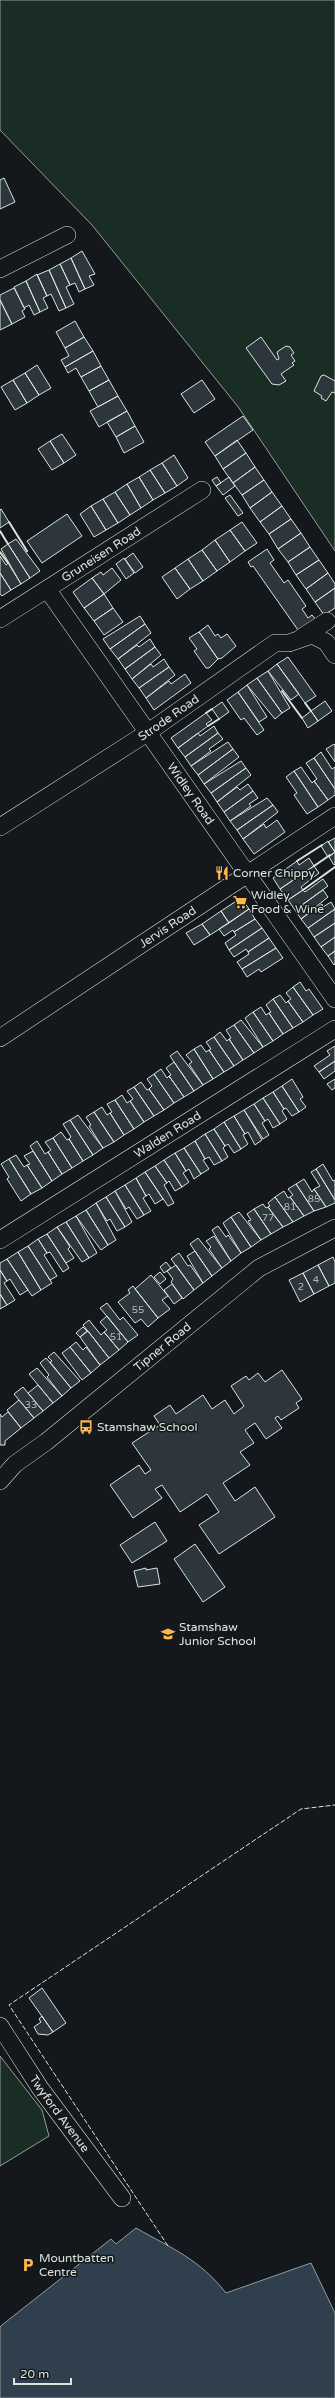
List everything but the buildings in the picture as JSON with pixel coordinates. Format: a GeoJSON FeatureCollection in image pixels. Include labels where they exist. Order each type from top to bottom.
{"type":"FeatureCollection","features":[{"type":"Feature","properties":{"kind":"street"},"geometry":{"type":"LineString","coordinates":[[0,269],[68,235]]}},
{"type":"Feature","properties":{"kind":"street","name":"Gruneisen Road"},"geometry":{"type":"LineString","coordinates":[[0,619],[202,490]]}},
{"type":"Feature","properties":{"kind":"street","name":"Widley Road"},"geometry":{"type":"LineString","coordinates":[[47,589],[246,875],[335,999]]}},
{"type":"Feature","properties":{"kind":"street"},"geometry":{"type":"LineString","coordinates":[[301,638],[327,621]]}},
{"type":"Feature","properties":{"kind":"street","name":"Strode Road"},"geometry":{"type":"LineString","coordinates":[[0,827],[147,733],[275,643],[289,643],[312,635],[320,638],[335,655]]}},
{"type":"Feature","properties":{"kind":"street","name":"Jervis Road"},"geometry":{"type":"LineString","coordinates":[[0,1038],[335,816]]}},
{"type":"Feature","properties":{"kind":"street","name":"Walden Road"},"geometry":{"type":"LineString","coordinates":[[0,1240],[335,1029]]}},
{"type":"Feature","properties":{"kind":"street","name":"Tipner Road"},"geometry":{"type":"LineString","coordinates":[[0,1481],[7,1464],[46,1442],[259,1268],[335,1228]]}},
{"type":"Feature","properties":{"kind":"street","name":"Twyford Avenue"},"geometry":{"type":"LineString","coordinates":[[0,2026],[40,2088],[122,2198]]}},
{"type":"Feature","properties":{"kind":"green space"},"geometry":{"type":"Polygon","coordinates":[[[0,0],[335,0],[335,551],[239,408],[92,225],[0,130],[0,0]]]}},
{"type":"Feature","properties":{"kind":"green space"},"geometry":{"type":"Polygon","coordinates":[[[0,2056],[42,2110],[49,2136],[0,2166],[0,2056]]]}},
{"type":"Feature","properties":{"kind":"water"},"geometry":{"type":"Polygon","coordinates":[[[136,2228],[174,2249],[195,2263],[206,2271],[226,2293],[311,2263],[335,2313],[335,2398],[0,2398],[0,2327],[111,2239],[116,2244],[136,2228]]]}},
{"type":"Feature","properties":{"kind":"fence"},"geometry":{"type":"LineString","coordinates":[[168,2246],[9,2005],[301,1809],[335,1805]]}},
{"type":"Feature","properties":{"kind":"wall"},"geometry":{"type":"LineString","coordinates":[[9,522],[27,551]]}},
{"type":"Feature","properties":{"kind":"wall"},"geometry":{"type":"LineString","coordinates":[[0,531],[8,544]]}},
{"type":"Feature","properties":{"kind":"wall"},"geometry":{"type":"LineString","coordinates":[[0,552],[8,563]]}},
{"type":"Feature","properties":{"kind":"wall"},"geometry":{"type":"LineString","coordinates":[[282,691],[302,718]]}},
{"type":"Feature","properties":{"kind":"wall"},"geometry":{"type":"LineString","coordinates":[[305,703],[311,711]]}},
{"type":"Feature","properties":{"kind":"wall"},"geometry":{"type":"LineString","coordinates":[[206,713],[212,709]]}},
{"type":"Feature","properties":{"kind":"wall"},"geometry":{"type":"LineString","coordinates":[[208,726],[219,719]]}},
{"type":"Feature","properties":{"kind":"wall"},"geometry":{"type":"LineString","coordinates":[[297,861],[322,845]]}},
{"type":"Feature","properties":{"kind":"wall"},"geometry":{"type":"LineString","coordinates":[[314,866],[330,855]]}},
{"type":"Feature","properties":{"kind":"wall"},"geometry":{"type":"LineString","coordinates":[[303,890],[335,867]]}},
{"type":"Feature","properties":{"kind":"place","name":"Corner Chippy"},"geometry":{"type":"Point","coordinates":[222,873]}},
{"type":"Feature","properties":{"kind":"place","name":"Widley Food & Wine"},"geometry":{"type":"Point","coordinates":[240,902]}},
{"type":"Feature","properties":{"kind":"place","name":"Stamshaw School"},"geometry":{"type":"Point","coordinates":[86,1427]}},
{"type":"Feature","properties":{"kind":"place","name":"Stamshaw Junior School"},"geometry":{"type":"Point","coordinates":[168,1634]}},
{"type":"Feature","properties":{"kind":"place","name":"Mountbatten Centre"},"geometry":{"type":"Point","coordinates":[28,2265]}}]}
